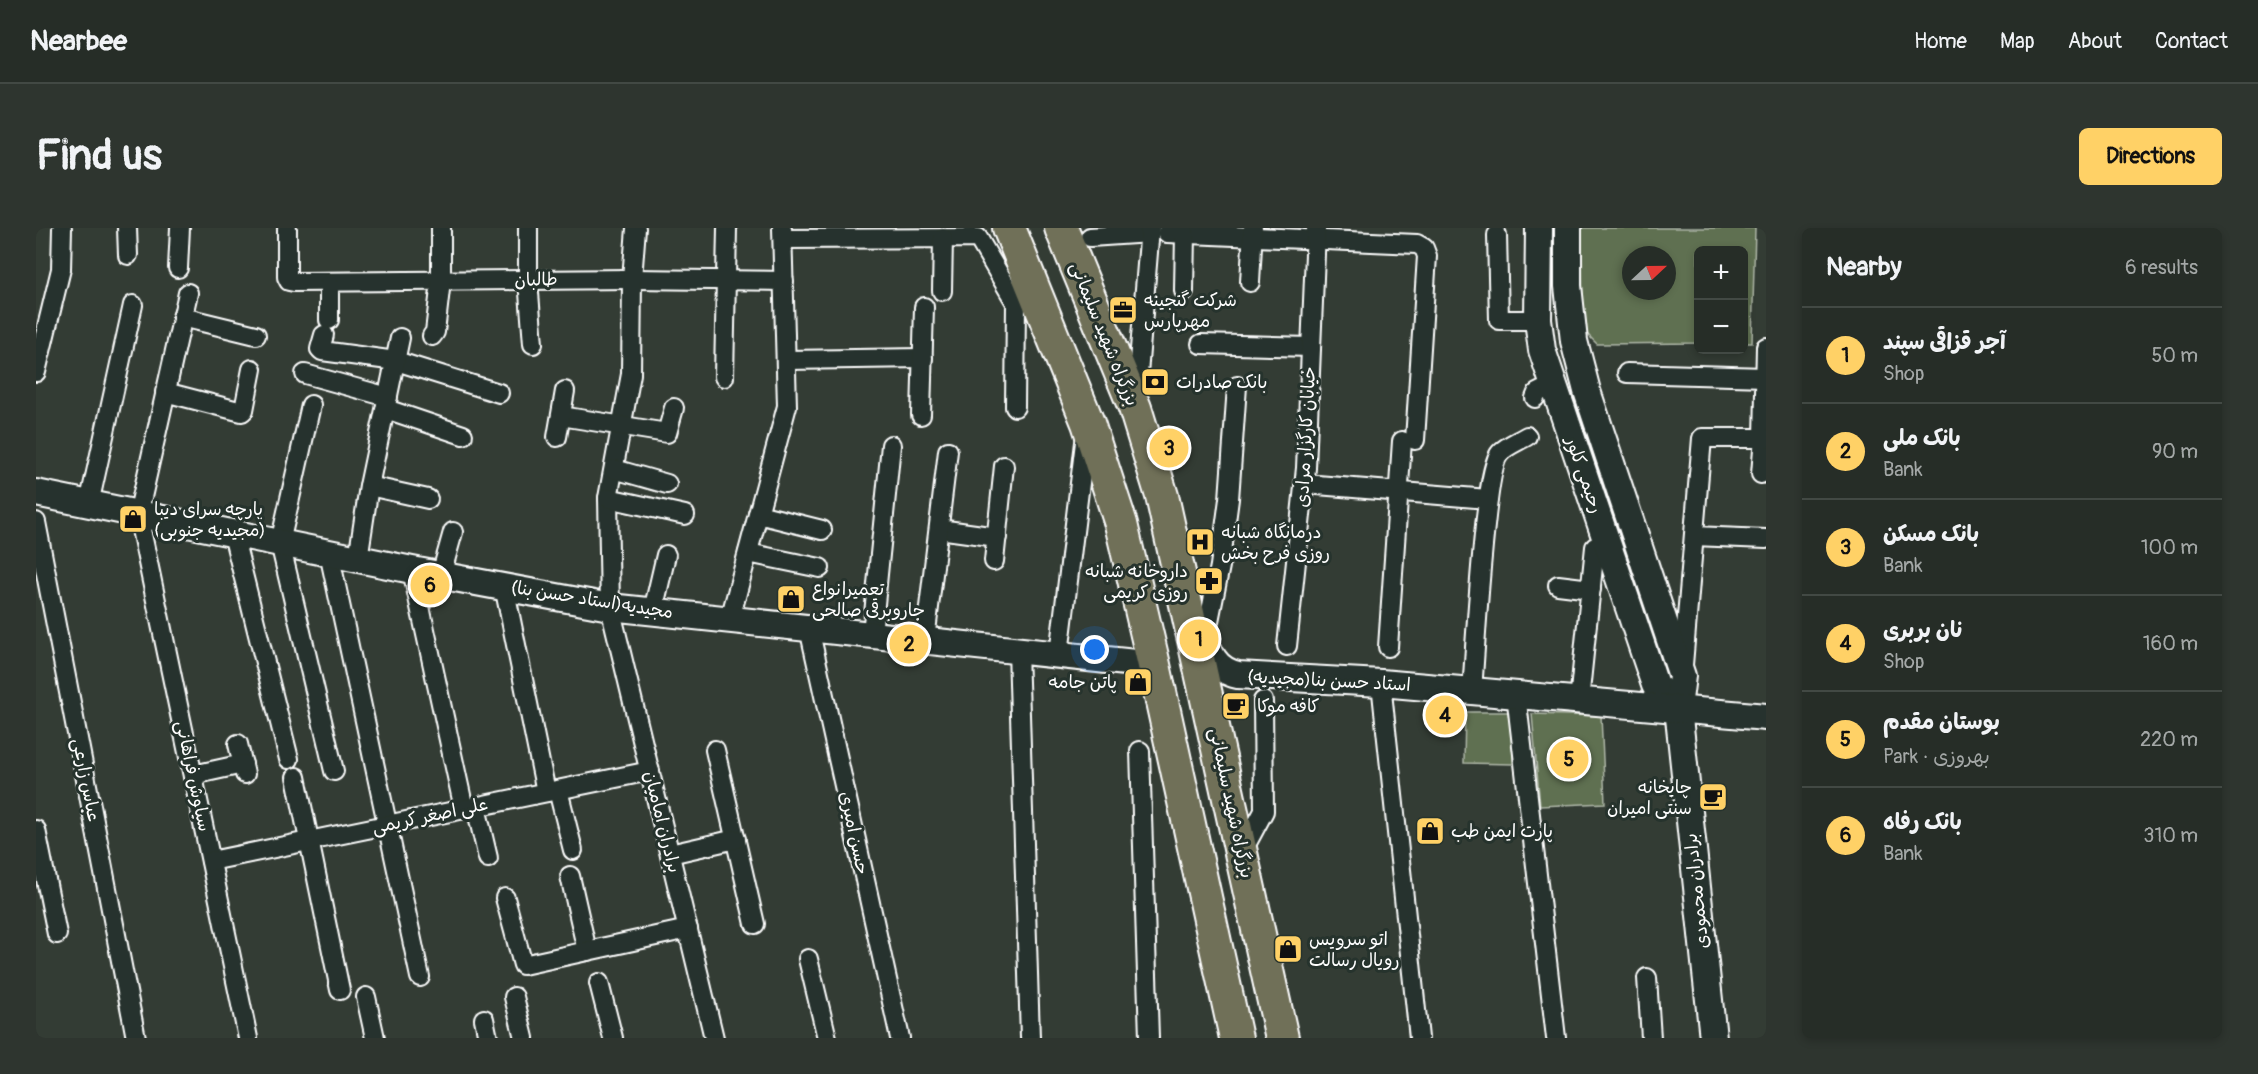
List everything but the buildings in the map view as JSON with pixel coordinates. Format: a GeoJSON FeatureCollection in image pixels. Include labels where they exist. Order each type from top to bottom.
{"type":"FeatureCollection","features":[{"type":"Feature","properties":{"kind":"highway"},"geometry":{"type":"LineString","coordinates":[[1009,228],[1088,423],[1121,524],[1236,1038]]}},
{"type":"Feature","properties":{"kind":"highway","name":"بزرگراه شهید سلیمانی"},"geometry":{"type":"LineString","coordinates":[[1061,228],[1135,408],[1162,495],[1281,1038]]}},
{"type":"Feature","properties":{"kind":"main road","name":"رحیمی کلور"},"geometry":{"type":"LineString","coordinates":[[1539,228],[1538,320],[1544,391],[1655,686],[1678,708]]}},
{"type":"Feature","properties":{"kind":"main road"},"geometry":{"type":"LineString","coordinates":[[1568,228],[1570,308],[1574,341],[1582,372],[1682,676]]}},
{"type":"Feature","properties":{"kind":"main road"},"geometry":{"type":"LineString","coordinates":[[1544,391],[1582,372]]}},
{"type":"Feature","properties":{"kind":"main road","name":"مجیدیه(استاد حسن بنا)"},"geometry":{"type":"LineString","coordinates":[[36,493],[411,570],[610,607],[1154,665]]}},
{"type":"Feature","properties":{"kind":"main road","name":"استاد حسن بنا(مجیدیه)"},"geometry":{"type":"LineString","coordinates":[[1162,495],[1192,590],[1208,651],[1218,666],[1228,673],[1516,694],[1766,717]]}},
{"type":"Feature","properties":{"kind":"main road","name":"برادران محمودی"},"geometry":{"type":"LineString","coordinates":[[1682,676],[1678,708],[1713,1038]]}},
{"type":"Feature","properties":{"kind":"street"},"geometry":{"type":"LineString","coordinates":[[36,372],[61,269],[62,228]]}},
{"type":"Feature","properties":{"kind":"street"},"geometry":{"type":"LineString","coordinates":[[127,228],[128,255]]}},
{"type":"Feature","properties":{"kind":"street"},"geometry":{"type":"LineString","coordinates":[[178,268],[180,228]]}},
{"type":"Feature","properties":{"kind":"street","name":"طالبان"},"geometry":{"type":"LineString","coordinates":[[287,228],[287,277],[289,281],[329,283],[632,279],[784,281]]}},
{"type":"Feature","properties":{"kind":"street"},"geometry":{"type":"LineString","coordinates":[[432,336],[435,332],[441,281],[441,228]]}},
{"type":"Feature","properties":{"kind":"street"},"geometry":{"type":"LineString","coordinates":[[528,228],[528,280],[533,344]]}},
{"type":"Feature","properties":{"kind":"street","name":"برادران امامیان"},"geometry":{"type":"LineString","coordinates":[[636,228],[632,279],[631,374],[608,498],[610,607],[714,1038]]}},
{"type":"Feature","properties":{"kind":"street"},"geometry":{"type":"LineString","coordinates":[[724,377],[727,228]]}},
{"type":"Feature","properties":{"kind":"street"},"geometry":{"type":"LineString","coordinates":[[1090,237],[1116,231],[1316,234],[1417,244],[1424,248],[1427,256],[1408,440],[1398,492],[1388,647]]}},
{"type":"Feature","properties":{"kind":"street"},"geometry":{"type":"LineString","coordinates":[[1135,408],[1163,232]]}},
{"type":"Feature","properties":{"kind":"street"},"geometry":{"type":"LineString","coordinates":[[1163,232],[1184,291]]}},
{"type":"Feature","properties":{"kind":"street"},"geometry":{"type":"LineString","coordinates":[[1250,282],[1253,232]]}},
{"type":"Feature","properties":{"kind":"street"},"geometry":{"type":"LineString","coordinates":[[730,619],[787,406],[783,233],[933,235],[978,238],[1016,303],[1015,407]]}},
{"type":"Feature","properties":{"kind":"street","name":"خیابان کارگزار مرادی"},"geometry":{"type":"LineString","coordinates":[[1287,646],[1305,484],[1316,234]]}},
{"type":"Feature","properties":{"kind":"street"},"geometry":{"type":"LineString","coordinates":[[933,235],[942,291]]}},
{"type":"Feature","properties":{"kind":"street"},"geometry":{"type":"LineString","coordinates":[[1497,235],[1499,320],[1538,320]]}},
{"type":"Feature","properties":{"kind":"street"},"geometry":{"type":"LineString","coordinates":[[329,283],[326,327],[320,349],[322,351],[396,361],[499,393]]}},
{"type":"Feature","properties":{"kind":"street"},"geometry":{"type":"LineString","coordinates":[[138,515],[188,292]]}},
{"type":"Feature","properties":{"kind":"street"},"geometry":{"type":"LineString","coordinates":[[89,504],[133,305]]}},
{"type":"Feature","properties":{"kind":"street"},"geometry":{"type":"LineString","coordinates":[[921,415],[924,307]]}},
{"type":"Feature","properties":{"kind":"street"},"geometry":{"type":"LineString","coordinates":[[182,317],[256,335]]}},
{"type":"Feature","properties":{"kind":"street"},"geometry":{"type":"LineString","coordinates":[[358,559],[369,486],[400,338]]}},
{"type":"Feature","properties":{"kind":"street"},"geometry":{"type":"LineString","coordinates":[[1201,344],[1311,347]]}},
{"type":"Feature","properties":{"kind":"street"},"geometry":{"type":"LineString","coordinates":[[1761,474],[1765,438],[1766,347]]}},
{"type":"Feature","properties":{"kind":"street"},"geometry":{"type":"LineString","coordinates":[[786,360],[923,358]]}},
{"type":"Feature","properties":{"kind":"street"},"geometry":{"type":"LineString","coordinates":[[165,392],[242,412],[252,369]]}},
{"type":"Feature","properties":{"kind":"street"},"geometry":{"type":"LineString","coordinates":[[1627,373],[1766,377]]}},
{"type":"Feature","properties":{"kind":"street"},"geometry":{"type":"LineString","coordinates":[[304,374],[387,403],[463,435]]}},
{"type":"Feature","properties":{"kind":"street"},"geometry":{"type":"LineString","coordinates":[[1205,641],[1220,566],[1229,499],[1237,386]]}},
{"type":"Feature","properties":{"kind":"street"},"geometry":{"type":"LineString","coordinates":[[557,437],[565,391]]}},
{"type":"Feature","properties":{"kind":"street"},"geometry":{"type":"LineString","coordinates":[[311,405],[280,543],[334,771]]}},
{"type":"Feature","properties":{"kind":"street"},"geometry":{"type":"LineString","coordinates":[[561,416],[668,433],[674,408]]}},
{"type":"Feature","properties":{"kind":"street"},"geometry":{"type":"LineString","coordinates":[[1059,654],[1088,423]]}},
{"type":"Feature","properties":{"kind":"street"},"geometry":{"type":"LineString","coordinates":[[1472,691],[1488,499],[1493,467],[1500,453],[1527,436]]}},
{"type":"Feature","properties":{"kind":"street"},"geometry":{"type":"LineString","coordinates":[[1682,676],[1702,438],[1765,438]]}},
{"type":"Feature","properties":{"kind":"street"},"geometry":{"type":"LineString","coordinates":[[872,634],[891,445]]}},
{"type":"Feature","properties":{"kind":"street"},"geometry":{"type":"LineString","coordinates":[[926,640],[948,451]]}},
{"type":"Feature","properties":{"kind":"street"},"geometry":{"type":"LineString","coordinates":[[994,561],[1004,466]]}},
{"type":"Feature","properties":{"kind":"street"},"geometry":{"type":"LineString","coordinates":[[614,468],[667,484]]}},
{"type":"Feature","properties":{"kind":"street"},"geometry":{"type":"LineString","coordinates":[[1305,484],[1488,499]]}},
{"type":"Feature","properties":{"kind":"street"},"geometry":{"type":"LineString","coordinates":[[369,486],[428,499]]}},
{"type":"Feature","properties":{"kind":"street"},"geometry":{"type":"LineString","coordinates":[[608,498],[686,515]]}},
{"type":"Feature","properties":{"kind":"street"},"geometry":{"type":"LineString","coordinates":[[758,514],[822,530]]}},
{"type":"Feature","properties":{"kind":"street","name":"سیاوش فراهانی"},"geometry":{"type":"LineString","coordinates":[[138,515],[248,1038]]}},
{"type":"Feature","properties":{"kind":"street","name":"عباس زارعی"},"geometry":{"type":"LineString","coordinates":[[36,522],[136,1038]]}},
{"type":"Feature","properties":{"kind":"street"},"geometry":{"type":"LineString","coordinates":[[939,529],[997,537]]}},
{"type":"Feature","properties":{"kind":"street"},"geometry":{"type":"LineString","coordinates":[[441,574],[453,532]]}},
{"type":"Feature","properties":{"kind":"street"},"geometry":{"type":"LineString","coordinates":[[233,534],[289,759]]}},
{"type":"Feature","properties":{"kind":"street"},"geometry":{"type":"LineString","coordinates":[[1694,536],[1766,539]]}},
{"type":"Feature","properties":{"kind":"street"},"geometry":{"type":"LineString","coordinates":[[1579,701],[1595,547]]}},
{"type":"Feature","properties":{"kind":"street"},"geometry":{"type":"LineString","coordinates":[[329,553],[420,977]]}},
{"type":"Feature","properties":{"kind":"street"},"geometry":{"type":"LineString","coordinates":[[748,553],[820,568]]}},
{"type":"Feature","properties":{"kind":"street"},"geometry":{"type":"LineString","coordinates":[[653,611],[666,555]]}},
{"type":"Feature","properties":{"kind":"street"},"geometry":{"type":"LineString","coordinates":[[411,570],[470,808],[488,858]]}},
{"type":"Feature","properties":{"kind":"street"},"geometry":{"type":"LineString","coordinates":[[1558,585],[1591,589]]}},
{"type":"Feature","properties":{"kind":"street"},"geometry":{"type":"LineString","coordinates":[[504,586],[552,791],[573,850]]}},
{"type":"Feature","properties":{"kind":"street","name":"حسن امیری"},"geometry":{"type":"LineString","coordinates":[[809,628],[900,1038]]}},
{"type":"Feature","properties":{"kind":"street"},"geometry":{"type":"LineString","coordinates":[[1018,650],[1030,1038]]}},
{"type":"Feature","properties":{"kind":"street"},"geometry":{"type":"LineString","coordinates":[[1381,683],[1419,1038]]}},
{"type":"Feature","properties":{"kind":"street"},"geometry":{"type":"LineString","coordinates":[[1516,694],[1556,1038]]}},
{"type":"Feature","properties":{"kind":"street"},"geometry":{"type":"LineString","coordinates":[[1242,852],[1264,811],[1263,701]]}},
{"type":"Feature","properties":{"kind":"street"},"geometry":{"type":"LineString","coordinates":[[193,775],[244,770],[238,744]]}},
{"type":"Feature","properties":{"kind":"street"},"geometry":{"type":"LineString","coordinates":[[715,750],[755,924]]}},
{"type":"Feature","properties":{"kind":"street"},"geometry":{"type":"LineString","coordinates":[[1140,751],[1149,1038]]}},
{"type":"Feature","properties":{"kind":"street","name":"علی اصغر کریمی"},"geometry":{"type":"LineString","coordinates":[[211,861],[650,771]]}},
{"type":"Feature","properties":{"kind":"street"},"geometry":{"type":"LineString","coordinates":[[296,777],[340,990]]}},
{"type":"Feature","properties":{"kind":"street"},"geometry":{"type":"LineString","coordinates":[[36,830],[57,934]]}},
{"type":"Feature","properties":{"kind":"street"},"geometry":{"type":"LineString","coordinates":[[670,854],[736,840]]}},
{"type":"Feature","properties":{"kind":"street"},"geometry":{"type":"LineString","coordinates":[[570,876],[587,951]]}},
{"type":"Feature","properties":{"kind":"street"},"geometry":{"type":"LineString","coordinates":[[505,898],[523,965],[688,929]]}},
{"type":"Feature","properties":{"kind":"street"},"geometry":{"type":"LineString","coordinates":[[808,959],[828,1038]]}},
{"type":"Feature","properties":{"kind":"street"},"geometry":{"type":"LineString","coordinates":[[1647,978],[1651,1038]]}},
{"type":"Feature","properties":{"kind":"street"},"geometry":{"type":"LineString","coordinates":[[600,983],[613,1038]]}},
{"type":"Feature","properties":{"kind":"street"},"geometry":{"type":"LineString","coordinates":[[366,997],[375,1038]]}},
{"type":"Feature","properties":{"kind":"street"},"geometry":{"type":"LineString","coordinates":[[514,997],[524,1038]]}},
{"type":"Feature","properties":{"kind":"street"},"geometry":{"type":"LineString","coordinates":[[484,1019],[488,1038]]}},
{"type":"Feature","properties":{"kind":"green space"},"geometry":{"type":"Polygon","coordinates":[[[1582,228],[1755,228],[1752,343],[1748,343],[1748,246],[1694,246],[1694,343],[1597,344],[1583,330],[1582,228]]]}},
{"type":"Feature","properties":{"kind":"green space"},"geometry":{"type":"Polygon","coordinates":[[[1465,712],[1514,712],[1513,764],[1464,763],[1465,712]]]}},
{"type":"Feature","properties":{"kind":"green space"},"geometry":{"type":"Polygon","coordinates":[[[1532,714],[1601,716],[1605,803],[1540,806],[1532,714]]]}},
{"type":"Feature","properties":{"kind":"place","name":"شرکت گنجینه مهرپارس"},"geometry":{"type":"Point","coordinates":[1123,310]}},
{"type":"Feature","properties":{"kind":"place","name":"بانک صادرات"},"geometry":{"type":"Point","coordinates":[1155,382]}},
{"type":"Feature","properties":{"kind":"place","name":"بانک مسکن"},"geometry":{"type":"Point","coordinates":[1169,448]}},
{"type":"Feature","properties":{"kind":"place","name":"پارچه سرای دیبا (مجیدیه جنوبی)"},"geometry":{"type":"Point","coordinates":[133,519]}},
{"type":"Feature","properties":{"kind":"place","name":"درمانگاه شبانه روزی فرح بخش"},"geometry":{"type":"Point","coordinates":[1200,542]}},
{"type":"Feature","properties":{"kind":"place","name":"داروخانه شبانه روزی کریمی"},"geometry":{"type":"Point","coordinates":[1209,581]}},
{"type":"Feature","properties":{"kind":"place","name":"بانک رفاه"},"geometry":{"type":"Point","coordinates":[430,585]}},
{"type":"Feature","properties":{"kind":"place","name":"تعمیرانواع جاروبرقی صالحی"},"geometry":{"type":"Point","coordinates":[791,599]}},
{"type":"Feature","properties":{"kind":"place","name":"آجر قزاقی سپند"},"geometry":{"type":"Point","coordinates":[1199,639]}},
{"type":"Feature","properties":{"kind":"place","name":"بانک ملی"},"geometry":{"type":"Point","coordinates":[909,644]}},
{"type":"Feature","properties":{"kind":"place","name":"پاتن جامه"},"geometry":{"type":"Point","coordinates":[1138,682]}},
{"type":"Feature","properties":{"kind":"place","name":"کافه موکا"},"geometry":{"type":"Point","coordinates":[1236,706]}},
{"type":"Feature","properties":{"kind":"place","name":"نان بربری"},"geometry":{"type":"Point","coordinates":[1445,715]}},
{"type":"Feature","properties":{"kind":"place","name":"بوستان مقدم"},"geometry":{"type":"Point","coordinates":[1569,759]}},
{"type":"Feature","properties":{"kind":"place","name":"چایخانه سنتی امیران"},"geometry":{"type":"Point","coordinates":[1713,797]}},
{"type":"Feature","properties":{"kind":"place","name":"پارت ایمن طب"},"geometry":{"type":"Point","coordinates":[1430,831]}},
{"type":"Feature","properties":{"kind":"place","name":"اتو سرویس رویال رسالت"},"geometry":{"type":"Point","coordinates":[1288,949]}}]}
